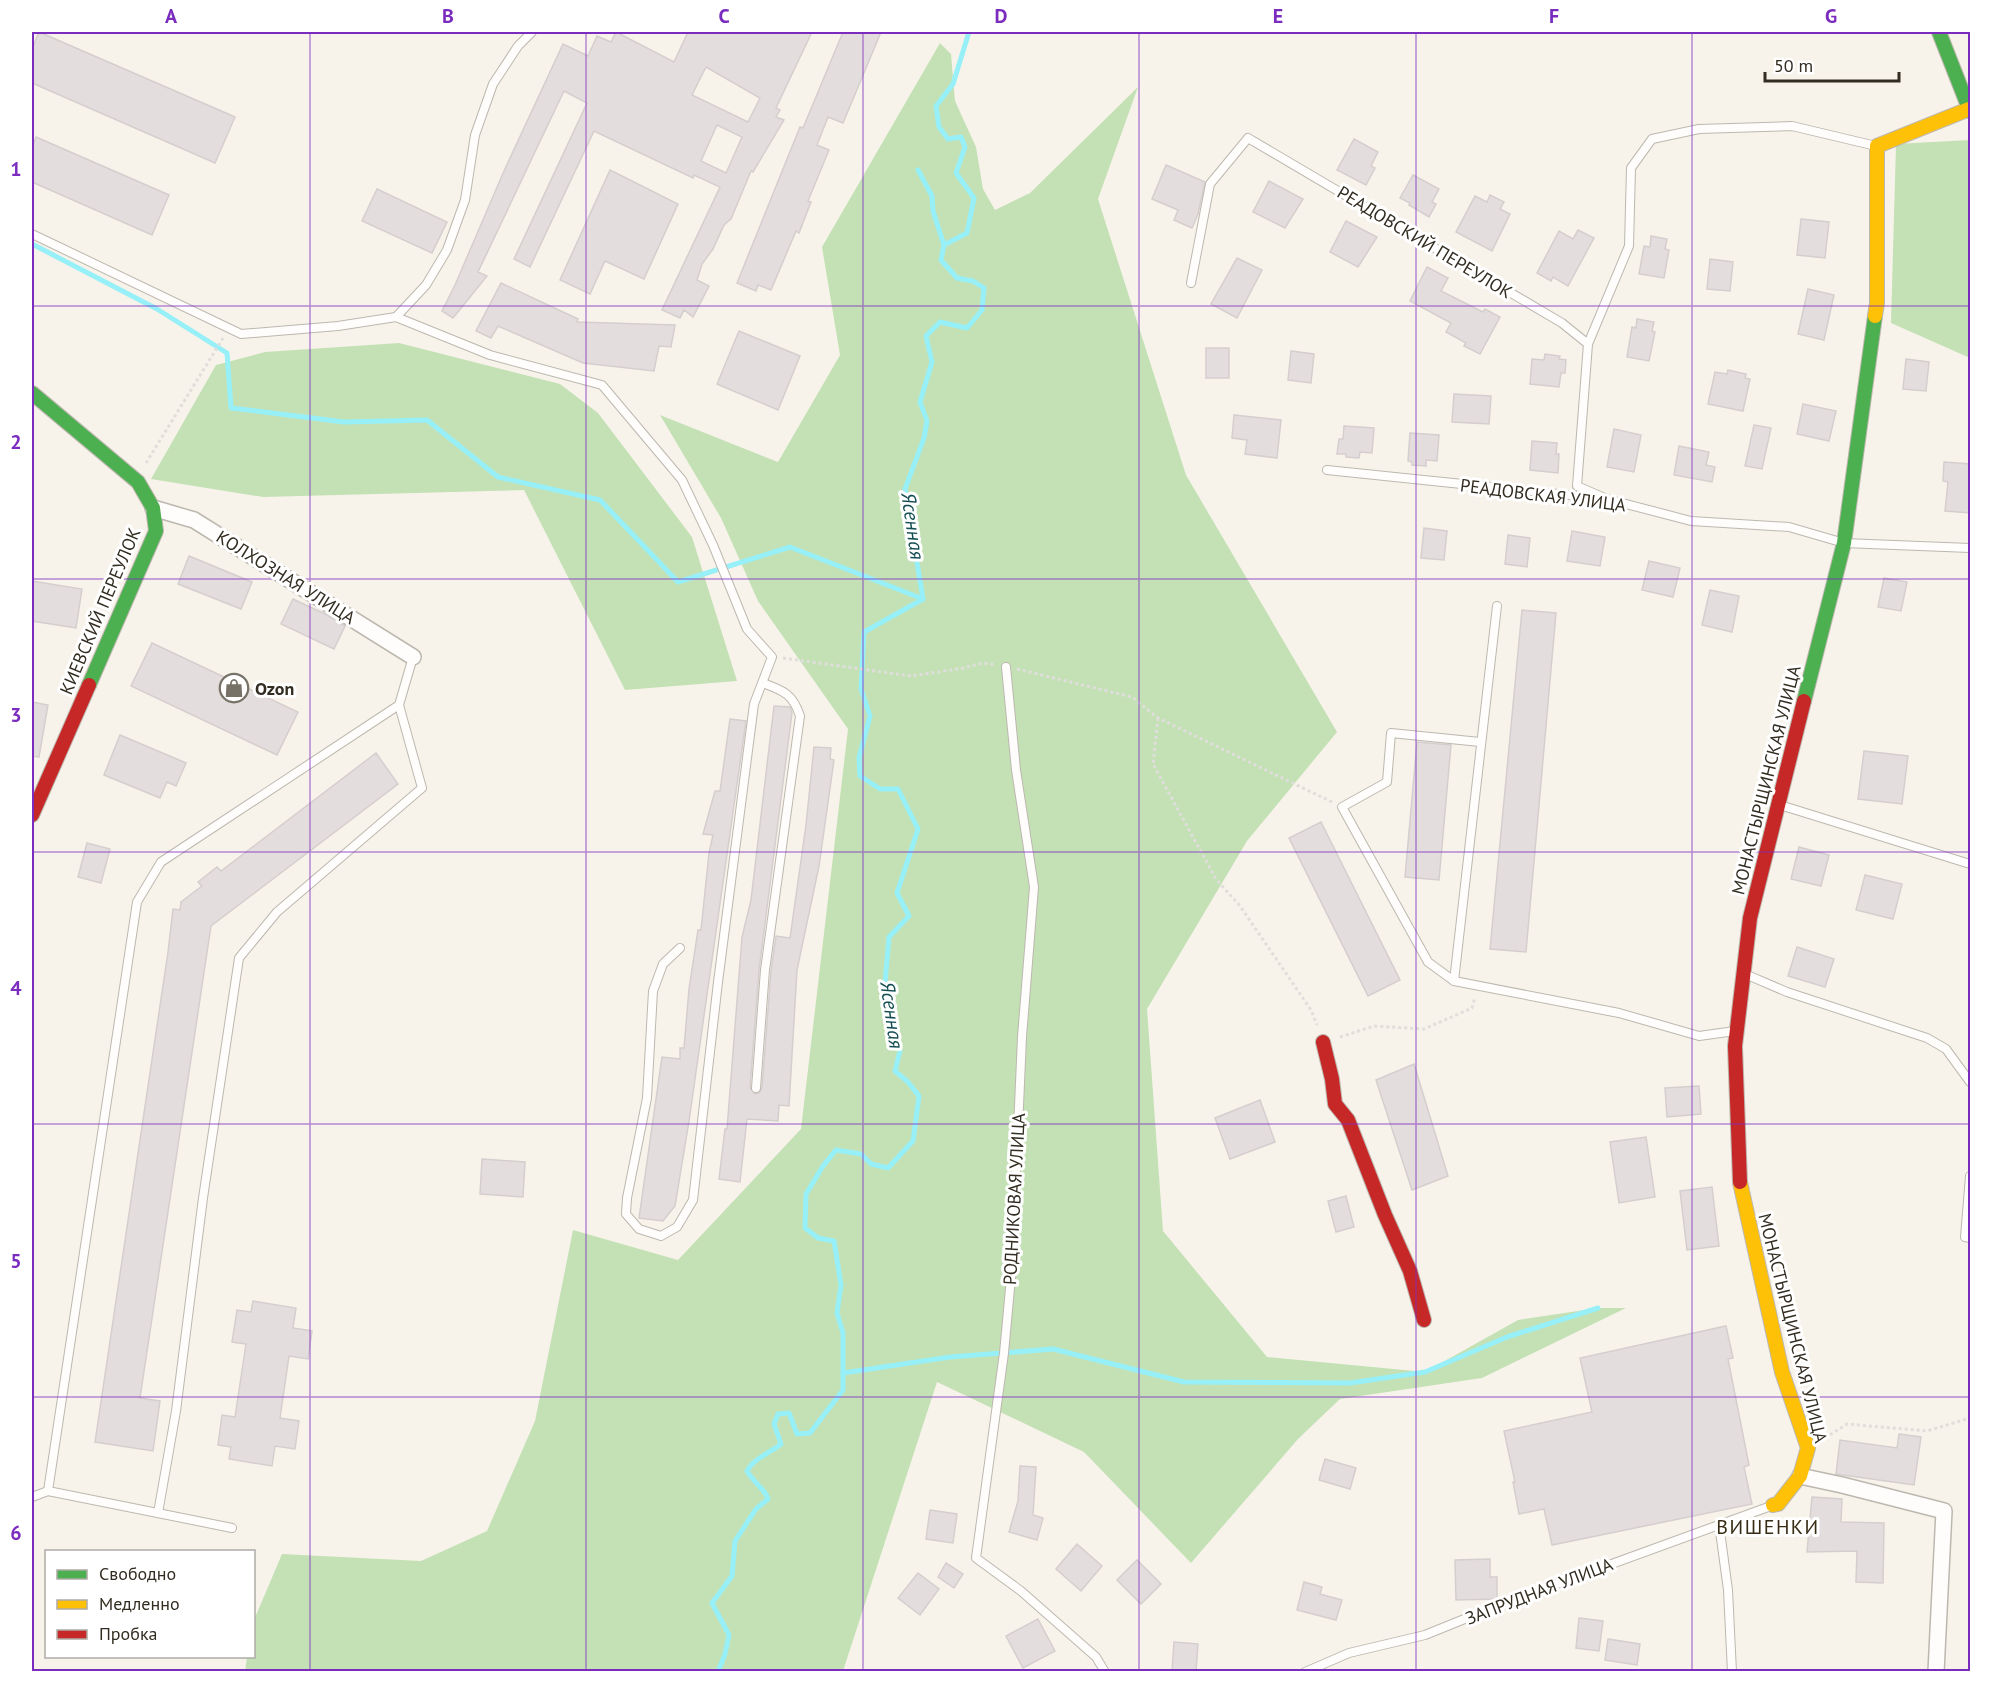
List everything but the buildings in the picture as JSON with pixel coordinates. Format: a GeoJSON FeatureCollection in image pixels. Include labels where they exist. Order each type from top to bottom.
{"type":"FeatureCollection","features":[{"type":"Feature","properties":{"kind":"street"},"geometry":{"type":"LineString","coordinates":[[1876,146],[1970,110],[1939,32]]}},
{"type":"Feature","properties":{"kind":"street","name":"МОНАСТЫРЩИНСКАЯ УЛИЦА"},"geometry":{"type":"LineString","coordinates":[[1773,1505],[1778,1504],[1800,1476],[1808,1448],[1782,1372],[1738,1175],[1736,1031],[1750,918],[1844,543],[1877,303],[1876,146]]}},
{"type":"Feature","properties":{"kind":"street","name":"КИЕВСКИЙ ПЕРЕУЛОК"},"geometry":{"type":"LineString","coordinates":[[32,393],[135,480],[153,508],[156,531],[32,815]]}},
{"type":"Feature","properties":{"kind":"street","name":"КОЛХОЗНАЯ УЛИЦА"},"geometry":{"type":"LineString","coordinates":[[153,508],[194,520],[413,657]]}},
{"type":"Feature","properties":{"kind":"street"},"geometry":{"type":"LineString","coordinates":[[1323,1042],[1332,1078],[1335,1104],[1348,1120],[1385,1215],[1410,1271],[1424,1320]]}},
{"type":"Feature","properties":{"kind":"street"},"geometry":{"type":"LineString","coordinates":[[1800,1476],[1944,1511],[1936,1671]]}},
{"type":"Feature","properties":{"kind":"lane"},"geometry":{"type":"LineString","coordinates":[[396,317],[426,285],[447,250],[465,200],[475,135],[494,84],[518,46],[532,32]]}},
{"type":"Feature","properties":{"kind":"lane"},"geometry":{"type":"LineString","coordinates":[[1607,499],[1577,486],[1588,345],[1629,246],[1630,168],[1652,139],[1699,129],[1792,126],[1876,146]]}},
{"type":"Feature","properties":{"kind":"lane","name":"РЕАДОВСКИЙ ПЕРЕУЛОК"},"geometry":{"type":"LineString","coordinates":[[1191,283],[1210,184],[1248,138],[1562,323],[1588,345]]}},
{"type":"Feature","properties":{"kind":"lane"},"geometry":{"type":"LineString","coordinates":[[32,234],[241,334],[338,326],[396,317],[490,356],[602,385],[681,480],[747,629],[772,657],[754,704],[693,1200],[677,1227],[661,1236],[639,1229],[626,1214],[627,1198],[647,1098],[653,991],[663,964],[680,948]]}},
{"type":"Feature","properties":{"kind":"lane","name":"РЕАДОВСКАЯ УЛИЦА"},"geometry":{"type":"LineString","coordinates":[[1328,470],[1607,499],[1691,521],[1789,527],[1844,543],[1971,548]]}},
{"type":"Feature","properties":{"kind":"lane"},"geometry":{"type":"LineString","coordinates":[[1454,981],[1497,606]]}},
{"type":"Feature","properties":{"kind":"lane"},"geometry":{"type":"LineString","coordinates":[[158,1513],[176,1411],[203,1198],[239,958],[277,912],[422,788],[399,705],[413,657]]}},
{"type":"Feature","properties":{"kind":"lane","name":"РОДНИКОВАЯ УЛИЦА"},"geometry":{"type":"LineString","coordinates":[[1006,667],[1017,770],[1034,887],[1022,1037],[1012,1267],[1004,1353],[976,1558],[1021,1591],[1096,1657],[1105,1671]]}},
{"type":"Feature","properties":{"kind":"lane"},"geometry":{"type":"LineString","coordinates":[[756,1088],[765,970],[800,716],[795,702],[783,690],[763,683]]}},
{"type":"Feature","properties":{"kind":"lane"},"geometry":{"type":"LineString","coordinates":[[48,1491],[137,902],[161,862],[399,705]]}},
{"type":"Feature","properties":{"kind":"lane"},"geometry":{"type":"LineString","coordinates":[[1480,742],[1391,733],[1387,782],[1342,807],[1428,962],[1454,981],[1478,987],[1619,1013],[1698,1036],[1736,1031]]}},
{"type":"Feature","properties":{"kind":"lane"},"geometry":{"type":"LineString","coordinates":[[1778,805],[1971,864]]}},
{"type":"Feature","properties":{"kind":"lane"},"geometry":{"type":"LineString","coordinates":[[1743,974],[1787,992],[1927,1038],[1946,1049],[1971,1082]]}},
{"type":"Feature","properties":{"kind":"lane"},"geometry":{"type":"LineString","coordinates":[[1971,1176],[1965,1237],[1971,1238]]}},
{"type":"Feature","properties":{"kind":"lane"},"geometry":{"type":"LineString","coordinates":[[32,1497],[48,1491],[232,1528]]}},
{"type":"Feature","properties":{"kind":"lane","name":"ЗАПРУДНАЯ УЛИЦА"},"geometry":{"type":"LineString","coordinates":[[1305,1671],[1349,1653],[1425,1635],[1499,1605],[1773,1505]]}},
{"type":"Feature","properties":{"kind":"lane"},"geometry":{"type":"LineString","coordinates":[[1719,1524],[1728,1590],[1732,1671]]}},
{"type":"Feature","properties":{"kind":"path"},"geometry":{"type":"LineString","coordinates":[[135,480],[224,336]]}},
{"type":"Feature","properties":{"kind":"path"},"geometry":{"type":"LineString","coordinates":[[772,657],[911,676],[983,663],[1132,697],[1158,718],[1342,807]]}},
{"type":"Feature","properties":{"kind":"path"},"geometry":{"type":"LineString","coordinates":[[1158,718],[1153,764],[1216,879],[1240,906],[1311,1010],[1323,1042],[1374,1026],[1424,1029],[1472,1008],[1478,987]]}},
{"type":"Feature","properties":{"kind":"path"},"geometry":{"type":"LineString","coordinates":[[1808,1448],[1847,1424],[1927,1431],[1971,1418]]}},
{"type":"Feature","properties":{"kind":"green space"},"geometry":{"type":"Polygon","coordinates":[[[940,43],[951,54],[955,101],[976,147],[983,189],[995,210],[1030,193],[1138,87],[1098,199],[1186,475],[1337,732],[1247,841],[1147,1009],[1163,1231],[1267,1357],[1425,1372],[1518,1320],[1598,1308],[1626,1308],[1482,1378],[1340,1399],[1298,1439],[1191,1563],[1084,1452],[937,1382],[843,1671],[245,1672],[247,1658],[255,1658],[255,1618],[282,1554],[421,1561],[487,1531],[535,1421],[573,1230],[678,1260],[801,1129],[848,729],[758,601],[721,518],[660,415],[778,462],[840,355],[822,247],[940,43]]]}},
{"type":"Feature","properties":{"kind":"green space"},"geometry":{"type":"Polygon","coordinates":[[[1970,140],[1970,358],[1891,323],[1896,144],[1970,140]]]}},
{"type":"Feature","properties":{"kind":"green space"},"geometry":{"type":"Polygon","coordinates":[[[399,343],[560,384],[598,413],[692,537],[737,681],[625,690],[524,490],[263,497],[151,479],[216,365],[265,352],[399,343]]]}},
{"type":"Feature","properties":{"kind":"waterway","name":"Ясенная"},"geometry":{"type":"LineString","coordinates":[[718,1672],[729,1635],[712,1603],[732,1576],[735,1541],[756,1509],[768,1499],[765,1492],[747,1471],[758,1459],[781,1444],[774,1424],[778,1414],[789,1413],[797,1434],[810,1433],[843,1390],[843,1333],[837,1313],[841,1285],[834,1241],[818,1238],[805,1228],[806,1194],[836,1150],[861,1154],[871,1164],[888,1168],[913,1141],[919,1096],[895,1071],[900,1051],[885,983],[889,937],[909,916],[897,893],[918,829],[898,789],[880,789],[860,776],[859,758],[870,716],[861,689],[864,632],[923,599],[905,489],[924,438],[927,421],[920,402],[932,362],[926,336],[940,322],[967,328],[982,310],[984,288],[973,281],[957,278],[941,260],[944,245],[967,233],[974,198],[956,173],[965,147],[961,137],[948,139],[939,127],[936,106],[953,84],[969,32]]}},
{"type":"Feature","properties":{"kind":"waterway"},"geometry":{"type":"LineString","coordinates":[[918,170],[932,196],[933,211],[944,245]]}},
{"type":"Feature","properties":{"kind":"waterway"},"geometry":{"type":"LineString","coordinates":[[32,246],[157,309],[227,353],[231,408],[344,422],[427,420],[498,477],[600,500],[678,582],[790,547],[923,599]]}},
{"type":"Feature","properties":{"kind":"waterway"},"geometry":{"type":"LineString","coordinates":[[843,1373],[950,1357],[1053,1349],[1184,1382],[1350,1383],[1425,1372],[1507,1337],[1598,1308]]}},
{"type":"Feature","properties":{"kind":"traffic: fast"},"geometry":{"type":"LineString","coordinates":[[1939,32],[1970,111]]}},
{"type":"Feature","properties":{"kind":"traffic: fast"},"geometry":{"type":"LineString","coordinates":[[1804,701],[1844,543],[1875,316]]}},
{"type":"Feature","properties":{"kind":"traffic: fast"},"geometry":{"type":"LineString","coordinates":[[32,393],[138,482],[153,508],[156,531],[89,685]]}},
{"type":"Feature","properties":{"kind":"traffic: slow"},"geometry":{"type":"LineString","coordinates":[[1875,316],[1877,303],[1877,146],[1969,109]]}},
{"type":"Feature","properties":{"kind":"traffic: slow"},"geometry":{"type":"LineString","coordinates":[[1740,1182],[1782,1372],[1808,1448],[1800,1476],[1778,1504],[1773,1505]]}},
{"type":"Feature","properties":{"kind":"traffic: jam"},"geometry":{"type":"LineString","coordinates":[[32,815],[89,685]]}},
{"type":"Feature","properties":{"kind":"traffic: jam"},"geometry":{"type":"LineString","coordinates":[[1740,1182],[1735,1046],[1750,918],[1804,701]]}},
{"type":"Feature","properties":{"kind":"traffic: jam"},"geometry":{"type":"LineString","coordinates":[[1323,1042],[1332,1079],[1335,1104],[1348,1120],[1385,1215],[1410,1271],[1424,1320]]}},
{"type":"Feature","properties":{"kind":"place","name":"Ozon"},"geometry":{"type":"Point","coordinates":[234,688]}},
{"type":"Feature","properties":{"kind":"district","name":"ВИШЕНКИ"},"geometry":{"type":"Point","coordinates":[1768,1527]}}]}
